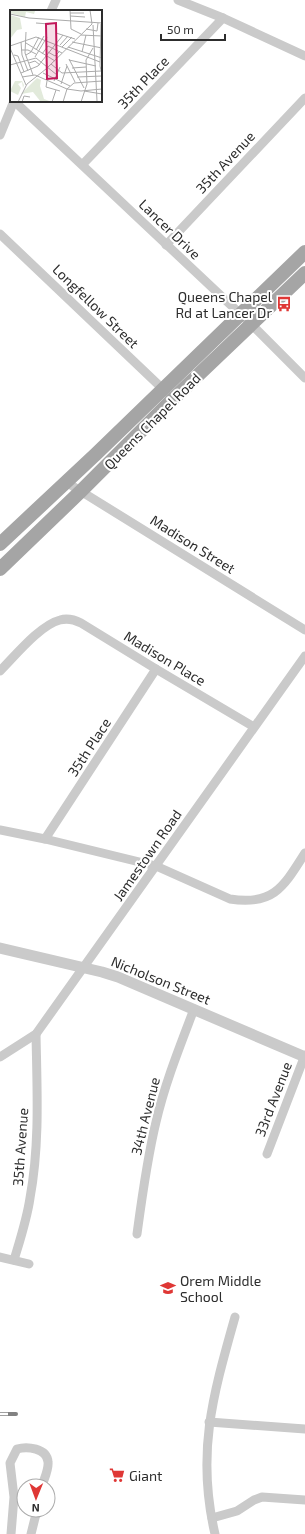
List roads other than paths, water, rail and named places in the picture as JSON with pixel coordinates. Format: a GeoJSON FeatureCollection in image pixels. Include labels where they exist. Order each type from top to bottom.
{"type":"FeatureCollection","features":[{"type":"Feature","properties":{"kind":"main road","name":"Queens Chapel Road"},"geometry":{"type":"LineString","coordinates":[[0,544],[305,252]]}},
{"type":"Feature","properties":{"kind":"main road","name":"Queens Chapel Road"},"geometry":{"type":"LineString","coordinates":[[0,569],[81,492],[173,399],[305,273]]}},
{"type":"Feature","properties":{"kind":"street"},"geometry":{"type":"LineString","coordinates":[[52,10],[56,0]]}},
{"type":"Feature","properties":{"kind":"street"},"geometry":{"type":"LineString","coordinates":[[178,0],[223,18],[305,56]]}},
{"type":"Feature","properties":{"kind":"street","name":"35th Place"},"geometry":{"type":"LineString","coordinates":[[83,164],[223,18]]}},
{"type":"Feature","properties":{"kind":"street","name":"35th Avenue"},"geometry":{"type":"LineString","coordinates":[[166,245],[305,98]]}},
{"type":"Feature","properties":{"kind":"street"},"geometry":{"type":"LineString","coordinates":[[0,135],[14,102]]}},
{"type":"Feature","properties":{"kind":"street","name":"Lancer Drive"},"geometry":{"type":"LineString","coordinates":[[15,102],[83,164],[166,245],[252,325],[305,378]]}},
{"type":"Feature","properties":{"kind":"street","name":"Longfellow Street"},"geometry":{"type":"LineString","coordinates":[[0,234],[173,399]]}},
{"type":"Feature","properties":{"kind":"street","name":"Madison Street"},"geometry":{"type":"LineString","coordinates":[[66,482],[305,630]]}},
{"type":"Feature","properties":{"kind":"street","name":"Madison Place"},"geometry":{"type":"LineString","coordinates":[[0,671],[43,629],[60,620],[71,620],[81,623],[254,727]]}},
{"type":"Feature","properties":{"kind":"street","name":"Jamestown Road"},"geometry":{"type":"LineString","coordinates":[[0,1057],[36,1034],[305,656]]}},
{"type":"Feature","properties":{"kind":"street","name":"35th Place"},"geometry":{"type":"LineString","coordinates":[[45,839],[156,669]]}},
{"type":"Feature","properties":{"kind":"street"},"geometry":{"type":"LineString","coordinates":[[0,830],[45,839],[156,866],[230,899],[261,899],[274,892],[286,883],[305,853]]}},
{"type":"Feature","properties":{"kind":"street","name":"Nicholson Street"},"geometry":{"type":"LineString","coordinates":[[0,948],[84,967],[118,977],[305,1056]]}},
{"type":"Feature","properties":{"kind":"street","name":"34th Avenue"},"geometry":{"type":"LineString","coordinates":[[137,1234],[146,1171],[155,1123],[172,1064],[194,1009]]}},
{"type":"Feature","properties":{"kind":"street","name":"35th Avenue"},"geometry":{"type":"LineString","coordinates":[[14,1260],[30,1198],[36,1151],[38,1103],[36,1034]]}},
{"type":"Feature","properties":{"kind":"street","name":"33rd Avenue"},"geometry":{"type":"LineString","coordinates":[[267,1154],[305,1056]]}},
{"type":"Feature","properties":{"kind":"street"},"geometry":{"type":"LineString","coordinates":[[0,1257],[28,1264]]}},
{"type":"Feature","properties":{"kind":"street"},"geometry":{"type":"LineString","coordinates":[[215,1534],[207,1484],[206,1462],[209,1422],[214,1393],[234,1318]]}},
{"type":"Feature","properties":{"kind":"street"},"geometry":{"type":"LineString","coordinates":[[209,1422],[305,1429]]}},
{"type":"Feature","properties":{"kind":"street"},"geometry":{"type":"LineString","coordinates":[[11,1534],[14,1490],[10,1468],[12,1459],[17,1449],[30,1447],[43,1453],[47,1458],[48,1465],[44,1478]]}},
{"type":"Feature","properties":{"kind":"street"},"geometry":{"type":"LineString","coordinates":[[212,1518],[237,1511],[254,1500],[262,1497],[305,1500]]}},
{"type":"Feature","properties":{"kind":"street"},"geometry":{"type":"LineString","coordinates":[[31,1534],[35,1518]]}},
{"type":"Feature","properties":{"kind":"railway"},"geometry":{"type":"LineString","coordinates":[[0,1414],[16,1414]]}},
{"type":"Feature","properties":{"kind":"place","name":"Queens Chapel Rd at Lancer Dr"},"geometry":{"type":"Point","coordinates":[284,304]}},
{"type":"Feature","properties":{"kind":"place","name":"Orem Middle School"},"geometry":{"type":"Point","coordinates":[168,1288]}},
{"type":"Feature","properties":{"kind":"place","name":"Giant"},"geometry":{"type":"Point","coordinates":[117,1475]}}]}
